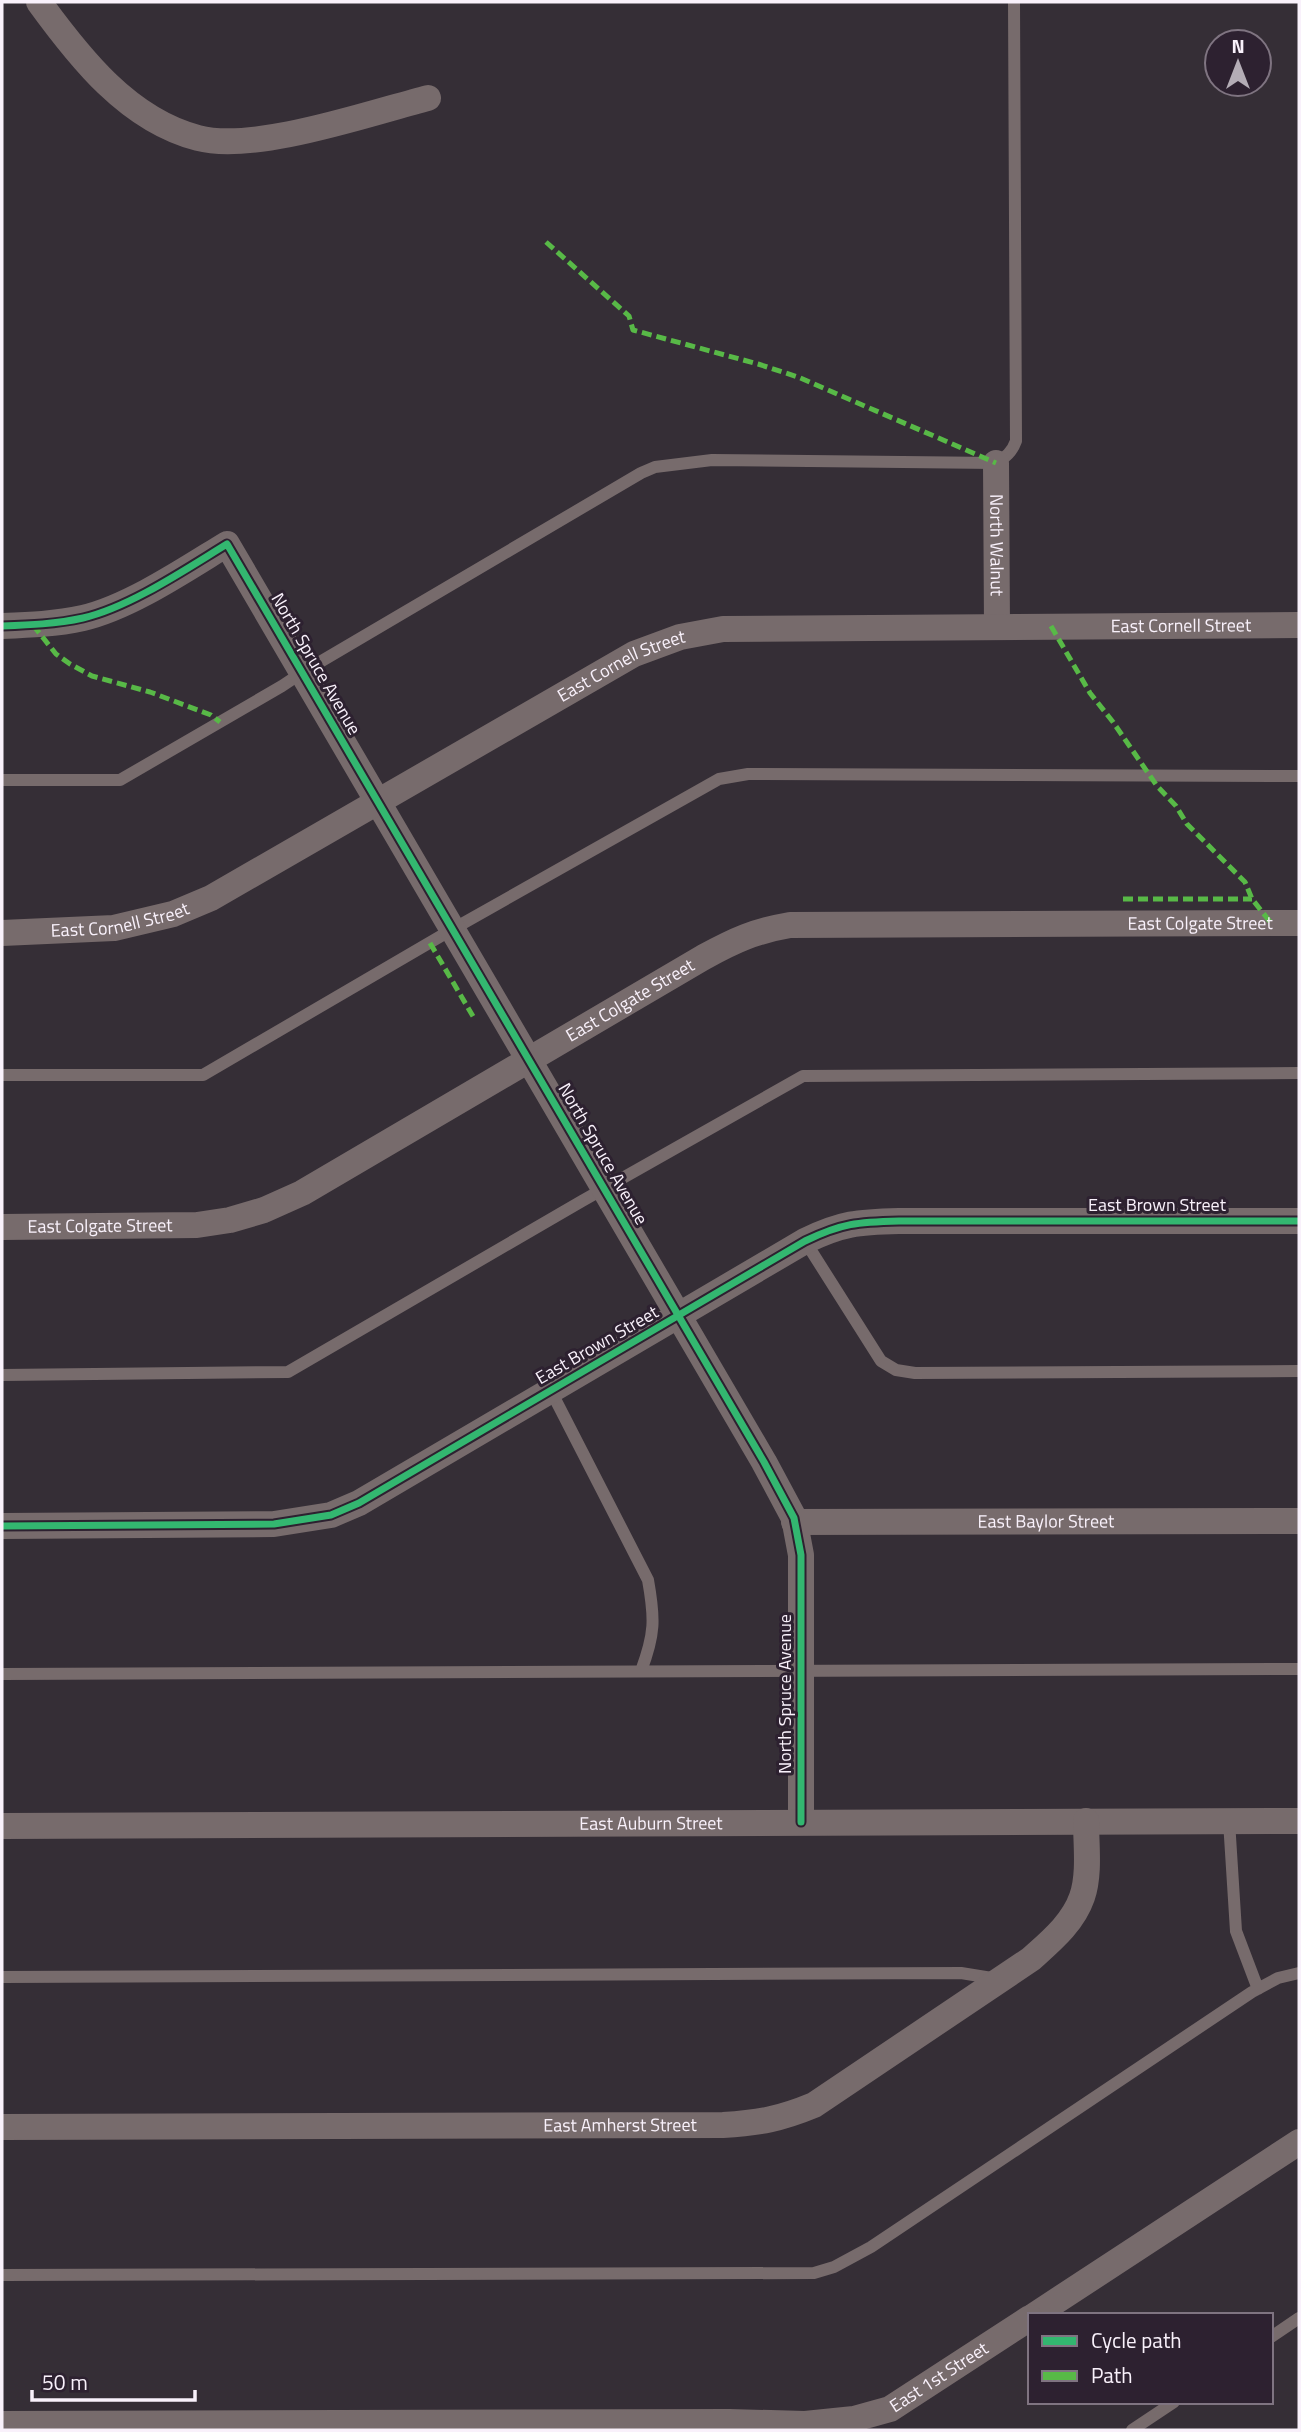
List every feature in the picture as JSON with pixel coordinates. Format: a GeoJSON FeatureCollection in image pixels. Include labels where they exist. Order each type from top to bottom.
{"type":"FeatureCollection","features":[{"type":"Feature","properties":{"kind":"street"},"geometry":{"type":"LineString","coordinates":[[39,2],[75,50],[100,77],[134,106],[159,122],[198,138],[226,142],[265,139],[428,98]]}},
{"type":"Feature","properties":{"kind":"street","name":"North Walnut"},"geometry":{"type":"LineString","coordinates":[[996,463],[998,626]]}},
{"type":"Feature","properties":{"kind":"street","name":"North Spruce Avenue"},"geometry":{"type":"LineString","coordinates":[[2,626],[85,618],[123,603],[227,544],[764,1462],[794,1522],[801,1555],[801,1822]]}},
{"type":"Feature","properties":{"kind":"street","name":"East Cornell Street"},"geometry":{"type":"LineString","coordinates":[[2,933],[114,928],[173,914],[211,898],[634,654],[680,637],[723,629],[1299,625]]}},
{"type":"Feature","properties":{"kind":"street","name":"East Colgate Street"},"geometry":{"type":"LineString","coordinates":[[2,1227],[197,1225],[230,1220],[264,1210],[302,1193],[705,957],[744,936],[769,928],[790,925],[1299,923]]}},
{"type":"Feature","properties":{"kind":"street","name":"East Brown Street"},"geometry":{"type":"LineString","coordinates":[[2,1526],[274,1524],[331,1516],[359,1503],[805,1241],[834,1227],[858,1222],[1299,1221]]}},
{"type":"Feature","properties":{"kind":"street","name":"East Baylor Street"},"geometry":{"type":"LineString","coordinates":[[794,1522],[1299,1521]]}},
{"type":"Feature","properties":{"kind":"street","name":"East Amherst Street"},"geometry":{"type":"LineString","coordinates":[[2,2127],[762,2123],[814,2105],[1031,1959],[1059,1934],[1076,1910],[1083,1894],[1086,1821]]}},
{"type":"Feature","properties":{"kind":"street","name":"East Auburn Street"},"geometry":{"type":"LineString","coordinates":[[2,1826],[1299,1821]]}},
{"type":"Feature","properties":{"kind":"street"},"geometry":{"type":"LineString","coordinates":[[1038,2313],[1299,2142]]}},
{"type":"Feature","properties":{"kind":"street","name":"East 1st Street"},"geometry":{"type":"LineString","coordinates":[[2,2424],[805,2424],[854,2419],[890,2409],[1028,2319]]}},
{"type":"Feature","properties":{"kind":"lane"},"geometry":{"type":"LineString","coordinates":[[2,780],[120,779],[282,687],[303,672],[640,473],[655,467],[712,460],[996,463],[1013,450],[1016,441],[1014,2]]}},
{"type":"Feature","properties":{"kind":"lane"},"geometry":{"type":"LineString","coordinates":[[2,1075],[204,1074],[719,779],[748,774],[1299,776]]}},
{"type":"Feature","properties":{"kind":"lane"},"geometry":{"type":"LineString","coordinates":[[2,1375],[288,1372],[803,1076],[1299,1073]]}},
{"type":"Feature","properties":{"kind":"lane"},"geometry":{"type":"LineString","coordinates":[[805,1241],[881,1361],[896,1370],[915,1373],[1299,1371]]}},
{"type":"Feature","properties":{"kind":"lane"},"geometry":{"type":"LineString","coordinates":[[551,1391],[648,1580],[654,1628],[640,1671]]}},
{"type":"Feature","properties":{"kind":"lane"},"geometry":{"type":"LineString","coordinates":[[2,1674],[1299,1669]]}},
{"type":"Feature","properties":{"kind":"lane"},"geometry":{"type":"LineString","coordinates":[[1229,1821],[1236,1931],[1258,1989]]}},
{"type":"Feature","properties":{"kind":"lane"},"geometry":{"type":"LineString","coordinates":[[2,1977],[961,1973],[1002,1979]]}},
{"type":"Feature","properties":{"kind":"lane"},"geometry":{"type":"LineString","coordinates":[[2,2275],[814,2273],[834,2267],[871,2247],[1258,1989],[1278,1978],[1299,1973]]}},
{"type":"Feature","properties":{"kind":"lane"},"geometry":{"type":"LineString","coordinates":[[1273,2336],[1299,2318]]}},
{"type":"Feature","properties":{"kind":"lane"},"geometry":{"type":"LineString","coordinates":[[1132,2430],[1171,2404]]}},
{"type":"Feature","properties":{"kind":"marked path"},"geometry":{"type":"LineString","coordinates":[[546,242],[629,316],[633,330],[798,377],[996,463]]}},
{"type":"Feature","properties":{"kind":"marked path"},"geometry":{"type":"LineString","coordinates":[[33,625],[56,654],[92,676],[150,692],[211,715],[220,722]]}},
{"type":"Feature","properties":{"kind":"marked path"},"geometry":{"type":"LineString","coordinates":[[1051,626],[1090,693],[1157,786],[1176,806],[1187,824],[1245,882],[1252,899],[1271,923]]}},
{"type":"Feature","properties":{"kind":"marked path"},"geometry":{"type":"LineString","coordinates":[[1123,899],[1252,899]]}},
{"type":"Feature","properties":{"kind":"marked path"},"geometry":{"type":"LineString","coordinates":[[430,943],[474,1018]]}},
{"type":"Feature","properties":{"kind":"cycle path"},"geometry":{"type":"LineString","coordinates":[[2,626],[63,622],[101,613],[157,586],[227,544],[764,1462],[794,1518],[801,1555],[801,1822]]}},
{"type":"Feature","properties":{"kind":"cycle path"},"geometry":{"type":"LineString","coordinates":[[2,1526],[274,1524],[331,1515],[359,1503],[805,1241],[840,1227],[899,1221],[1299,1221]]}}]}
